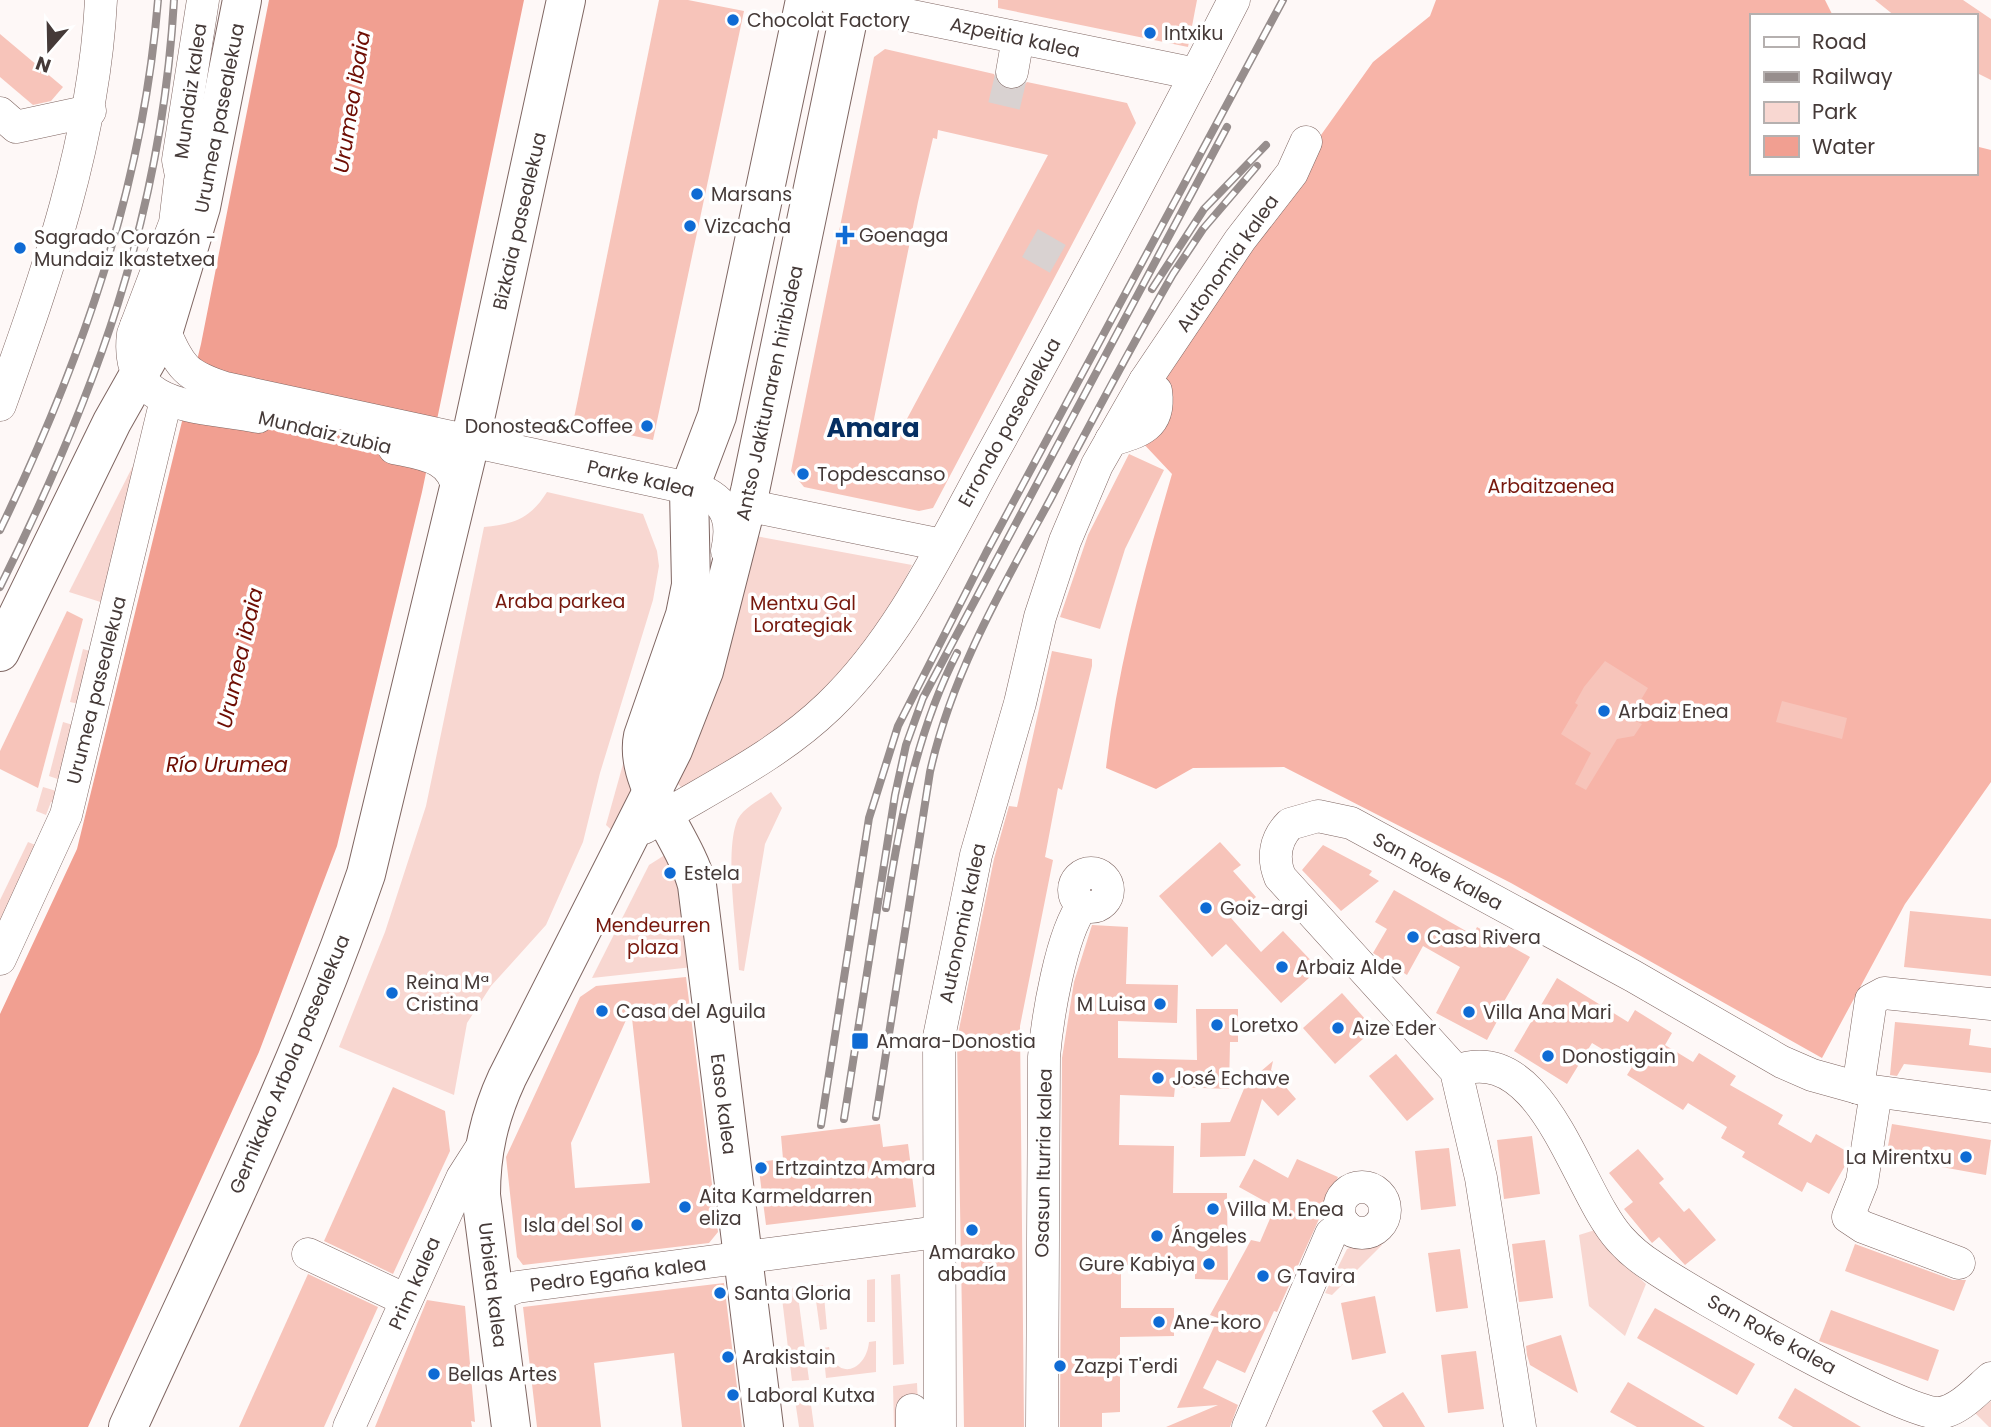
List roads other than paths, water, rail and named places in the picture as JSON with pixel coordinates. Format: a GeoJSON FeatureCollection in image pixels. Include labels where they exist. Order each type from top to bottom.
{"type":"FeatureCollection","features":[{"type":"Feature","properties":{"kind":"main road","name":"Urumea pasealekua"},"geometry":{"type":"LineString","coordinates":[[171,373],[194,236],[242,0]]}},
{"type":"Feature","properties":{"kind":"main road","name":"Bizkaia pasealekua"},"geometry":{"type":"LineString","coordinates":[[445,444],[566,0]]}},
{"type":"Feature","properties":{"kind":"main road"},"geometry":{"type":"LineString","coordinates":[[677,794],[640,756],[643,736],[683,625],[691,585],[688,512],[690,489],[709,445],[717,416],[805,0]]}},
{"type":"Feature","properties":{"kind":"main road","name":"Antso Jakitunaren hiribidea"},"geometry":{"type":"LineString","coordinates":[[485,1142],[498,1099],[625,847],[677,794],[704,671],[747,502],[845,1]]}},
{"type":"Feature","properties":{"kind":"main road"},"geometry":{"type":"LineString","coordinates":[[0,652],[99,449],[139,376],[171,373]]}},
{"type":"Feature","properties":{"kind":"main road","name":"Gernikako Arbola pasealekua"},"geometry":{"type":"LineString","coordinates":[[128,1427],[292,1067],[343,941],[384,805],[458,490],[445,444]]}},
{"type":"Feature","properties":{"kind":"main road","name":"Easo kalea"},"geometry":{"type":"LineString","coordinates":[[677,794],[688,856],[697,885],[764,1427]]}},
{"type":"Feature","properties":{"kind":"main road","name":"Urbieta kalea"},"geometry":{"type":"LineString","coordinates":[[485,1142],[481,1195],[511,1427]]}},
{"type":"Feature","properties":{"kind":"street"},"geometry":{"type":"LineString","coordinates":[[0,405],[71,187],[90,111],[101,0]]}},
{"type":"Feature","properties":{"kind":"street","name":"Mundaiz kalea"},"geometry":{"type":"LineString","coordinates":[[180,181],[178,160],[203,0]]}},
{"type":"Feature","properties":{"kind":"street","name":"Errondo pasealekua"},"geometry":{"type":"LineString","coordinates":[[677,794],[780,746],[834,701],[887,642],[942,545],[1078,270],[1196,74],[1234,0]]}},
{"type":"Feature","properties":{"kind":"street","name":"Azpeitia kalea"},"geometry":{"type":"LineString","coordinates":[[845,1],[1196,74]]}},
{"type":"Feature","properties":{"kind":"street"},"geometry":{"type":"LineString","coordinates":[[1012,72],[1018,38]]}},
{"type":"Feature","properties":{"kind":"street"},"geometry":{"type":"LineString","coordinates":[[5,122],[90,111]]}},
{"type":"Feature","properties":{"kind":"street","name":"Autonomia kalea"},"geometry":{"type":"LineString","coordinates":[[940,1427],[939,1037],[976,855],[1020,703],[1040,617],[1085,488],[1111,440],[1136,433],[1152,422],[1158,408],[1156,391],[1145,381],[1240,240],[1292,173],[1306,142]]}},
{"type":"Feature","properties":{"kind":"street","name":"Urumea pasealekua"},"geometry":{"type":"LineString","coordinates":[[180,181],[194,236]]}},
{"type":"Feature","properties":{"kind":"street","name":"Urumea pasealekua"},"geometry":{"type":"LineString","coordinates":[[0,958],[66,815],[171,373],[175,223],[180,181]]}},
{"type":"Feature","properties":{"kind":"street"},"geometry":{"type":"LineString","coordinates":[[139,376],[155,394],[171,373]]}},
{"type":"Feature","properties":{"kind":"street"},"geometry":{"type":"LineString","coordinates":[[99,449],[138,410],[155,403],[171,373]]}},
{"type":"Feature","properties":{"kind":"street","name":"Mundaiz zubia"},"geometry":{"type":"LineString","coordinates":[[171,373],[445,444]]}},
{"type":"Feature","properties":{"kind":"street","name":"Parke kalea"},"geometry":{"type":"LineString","coordinates":[[445,444],[690,489],[719,501],[729,518],[730,538],[723,574],[726,590]]}},
{"type":"Feature","properties":{"kind":"street"},"geometry":{"type":"LineString","coordinates":[[747,502],[765,509],[942,545]]}},
{"type":"Feature","properties":{"kind":"street","name":"San Roke kalea"},"geometry":{"type":"LineString","coordinates":[[1520,1427],[1481,1178],[1456,1071],[1280,877],[1275,864],[1276,845],[1290,824],[1318,816],[1351,823],[1633,976],[1782,1062],[1812,1075],[1867,1090],[1991,1107]]}},
{"type":"Feature","properties":{"kind":"street","name":"Osasun Iturria kalea"},"geometry":{"type":"LineString","coordinates":[[1042,1427],[1044,1057],[1047,1028],[1070,928],[1083,905]]}},
{"type":"Feature","properties":{"kind":"street"},"geometry":{"type":"LineString","coordinates":[[1959,1263],[1863,1227],[1848,1217],[1862,1182],[1871,1000],[1884,993],[1991,1004]]}},
{"type":"Feature","properties":{"kind":"street","name":"San Roke kalea"},"geometry":{"type":"LineString","coordinates":[[1456,1071],[1469,1066],[1490,1067],[1513,1076],[1537,1099],[1619,1238],[1650,1266],[1916,1418]]}},
{"type":"Feature","properties":{"kind":"street","name":"Prim kalea"},"geometry":{"type":"LineString","coordinates":[[349,1427],[462,1178],[485,1142]]}},
{"type":"Feature","properties":{"kind":"street"},"geometry":{"type":"LineString","coordinates":[[1248,1427],[1331,1234],[1344,1224]]}},
{"type":"Feature","properties":{"kind":"street","name":"Pedro Egaña kalea"},"geometry":{"type":"LineString","coordinates":[[494,1296],[517,1287],[938,1232]]}},
{"type":"Feature","properties":{"kind":"street"},"geometry":{"type":"LineString","coordinates":[[307,1254],[407,1300]]}},
{"type":"Feature","properties":{"kind":"street"},"geometry":{"type":"LineString","coordinates":[[1916,1418],[1952,1410],[1991,1378]]}},
{"type":"Feature","properties":{"kind":"water","name":"Río Urumea"},"geometry":{"type":"Polygon","coordinates":[[[269,0],[524,0],[422,492],[337,846],[259,1052],[88,1427],[0,1427],[0,1014],[77,849],[201,344],[269,0]]]}},
{"type":"Feature","properties":{"kind":"tunnel"},"geometry":{"type":"LineString","coordinates":[[1004,106],[1012,72]]}},
{"type":"Feature","properties":{"kind":"tunnel"},"geometry":{"type":"LineString","coordinates":[[1030,243],[1067,264]]}},
{"type":"Feature","properties":{"kind":"railway"},"geometry":{"type":"LineString","coordinates":[[0,530],[57,403],[104,272],[123,206],[138,138],[150,70],[158,0]]}},
{"type":"Feature","properties":{"kind":"railway"},"geometry":{"type":"LineString","coordinates":[[0,587],[66,445],[118,303],[139,230],[155,156],[167,79],[174,0]]}},
{"type":"Feature","properties":{"kind":"railway"},"geometry":{"type":"LineString","coordinates":[[821,1125],[869,818],[898,726],[986,553],[1283,0]]}},
{"type":"Feature","properties":{"kind":"railway"},"geometry":{"type":"LineString","coordinates":[[844,1119],[895,795],[906,745],[923,698],[1227,127]]}},
{"type":"Feature","properties":{"kind":"railway"},"geometry":{"type":"LineString","coordinates":[[1152,289],[1204,209],[1266,145]]}},
{"type":"Feature","properties":{"kind":"railway"},"geometry":{"type":"LineString","coordinates":[[876,1117],[930,772],[951,700],[980,632],[1014,566],[1173,274],[1203,229],[1257,166]]}},
{"type":"Feature","properties":{"kind":"railway"},"geometry":{"type":"LineString","coordinates":[[886,908],[911,778],[931,714],[957,653]]}},
{"type":"Feature","properties":{"kind":"place","name":"Chocolat Factory"},"geometry":{"type":"Point","coordinates":[733,20]}},
{"type":"Feature","properties":{"kind":"place","name":"Intxiku"},"geometry":{"type":"Point","coordinates":[1150,33]}},
{"type":"Feature","properties":{"kind":"place","name":"Marsans"},"geometry":{"type":"Point","coordinates":[697,194]}},
{"type":"Feature","properties":{"kind":"place","name":"Vizcacha"},"geometry":{"type":"Point","coordinates":[690,226]}},
{"type":"Feature","properties":{"kind":"place","name":"Goenaga"},"geometry":{"type":"Point","coordinates":[845,235]}},
{"type":"Feature","properties":{"kind":"place","name":"Sagrado Corazón - Mundaiz Ikastetxea"},"geometry":{"type":"Point","coordinates":[20,248]}},
{"type":"Feature","properties":{"kind":"place","name":"Donostea&Coffee"},"geometry":{"type":"Point","coordinates":[647,426]}},
{"type":"Feature","properties":{"kind":"place","name":"Topdescanso"},"geometry":{"type":"Point","coordinates":[803,474]}},
{"type":"Feature","properties":{"kind":"place","name":"Arbaiz Enea"},"geometry":{"type":"Point","coordinates":[1604,711]}},
{"type":"Feature","properties":{"kind":"place","name":"Estela"},"geometry":{"type":"Point","coordinates":[670,873]}},
{"type":"Feature","properties":{"kind":"place","name":"Goiz-argi"},"geometry":{"type":"Point","coordinates":[1206,908]}},
{"type":"Feature","properties":{"kind":"place","name":"Casa Rivera"},"geometry":{"type":"Point","coordinates":[1413,937]}},
{"type":"Feature","properties":{"kind":"place","name":"Arbaiz Alde"},"geometry":{"type":"Point","coordinates":[1282,967]}},
{"type":"Feature","properties":{"kind":"place","name":"Reina Mª Cristina"},"geometry":{"type":"Point","coordinates":[392,993]}},
{"type":"Feature","properties":{"kind":"place","name":"M Luisa"},"geometry":{"type":"Point","coordinates":[1160,1004]}},
{"type":"Feature","properties":{"kind":"place","name":"Casa del Aguila"},"geometry":{"type":"Point","coordinates":[602,1011]}},
{"type":"Feature","properties":{"kind":"place","name":"Villa Ana Mari"},"geometry":{"type":"Point","coordinates":[1469,1012]}},
{"type":"Feature","properties":{"kind":"place","name":"Loretxo"},"geometry":{"type":"Point","coordinates":[1217,1025]}},
{"type":"Feature","properties":{"kind":"place","name":"Aize Eder"},"geometry":{"type":"Point","coordinates":[1338,1028]}},
{"type":"Feature","properties":{"kind":"place","name":"Amara-Donostia"},"geometry":{"type":"Point","coordinates":[860,1041]}},
{"type":"Feature","properties":{"kind":"place","name":"Donostigain"},"geometry":{"type":"Point","coordinates":[1548,1056]}},
{"type":"Feature","properties":{"kind":"place","name":"José Echave"},"geometry":{"type":"Point","coordinates":[1158,1078]}},
{"type":"Feature","properties":{"kind":"place","name":"La Mirentxu"},"geometry":{"type":"Point","coordinates":[1966,1157]}},
{"type":"Feature","properties":{"kind":"place","name":"Ertzaintza Amara"},"geometry":{"type":"Point","coordinates":[761,1168]}},
{"type":"Feature","properties":{"kind":"place","name":"Aita Karmeldarren eliza"},"geometry":{"type":"Point","coordinates":[685,1207]}},
{"type":"Feature","properties":{"kind":"place","name":"Villa M. Enea"},"geometry":{"type":"Point","coordinates":[1213,1209]}},
{"type":"Feature","properties":{"kind":"place","name":"Isla del Sol"},"geometry":{"type":"Point","coordinates":[637,1225]}},
{"type":"Feature","properties":{"kind":"place","name":"Amarako abadía"},"geometry":{"type":"Point","coordinates":[972,1230]}},
{"type":"Feature","properties":{"kind":"place","name":"Ángeles"},"geometry":{"type":"Point","coordinates":[1157,1236]}},
{"type":"Feature","properties":{"kind":"place","name":"Gure Kabiya"},"geometry":{"type":"Point","coordinates":[1209,1264]}},
{"type":"Feature","properties":{"kind":"place","name":"G Tavira"},"geometry":{"type":"Point","coordinates":[1263,1276]}},
{"type":"Feature","properties":{"kind":"place","name":"Santa Gloria"},"geometry":{"type":"Point","coordinates":[720,1293]}},
{"type":"Feature","properties":{"kind":"place","name":"Ane-koro"},"geometry":{"type":"Point","coordinates":[1159,1322]}},
{"type":"Feature","properties":{"kind":"place","name":"Arakistain"},"geometry":{"type":"Point","coordinates":[728,1357]}},
{"type":"Feature","properties":{"kind":"place","name":"Zazpi T'erdi"},"geometry":{"type":"Point","coordinates":[1060,1366]}},
{"type":"Feature","properties":{"kind":"place","name":"Bellas Artes"},"geometry":{"type":"Point","coordinates":[434,1374]}},
{"type":"Feature","properties":{"kind":"place","name":"Laboral Kutxa"},"geometry":{"type":"Point","coordinates":[733,1395]}},
{"type":"Feature","properties":{"kind":"district","name":"Amara"},"geometry":{"type":"Point","coordinates":[873,428]}},
{"type":"Feature","properties":{"kind":"water label","name":"Urumea ibaia"},"geometry":{"type":"Point","coordinates":[352,102]}},
{"type":"Feature","properties":{"kind":"water label","name":"Urumea ibaia"},"geometry":{"type":"Point","coordinates":[240,658]}},
{"type":"Feature","properties":{"kind":"park label","name":"Arbaitzaenea"},"geometry":{"type":"Point","coordinates":[1551,486]}},
{"type":"Feature","properties":{"kind":"park label","name":"Araba parkea"},"geometry":{"type":"Point","coordinates":[560,601]}},
{"type":"Feature","properties":{"kind":"park label","name":"Mentxu Gal Lorategiak"},"geometry":{"type":"Point","coordinates":[803,614]}},
{"type":"Feature","properties":{"kind":"park label","name":"Mendeurren plaza"},"geometry":{"type":"Point","coordinates":[653,936]}}]}
